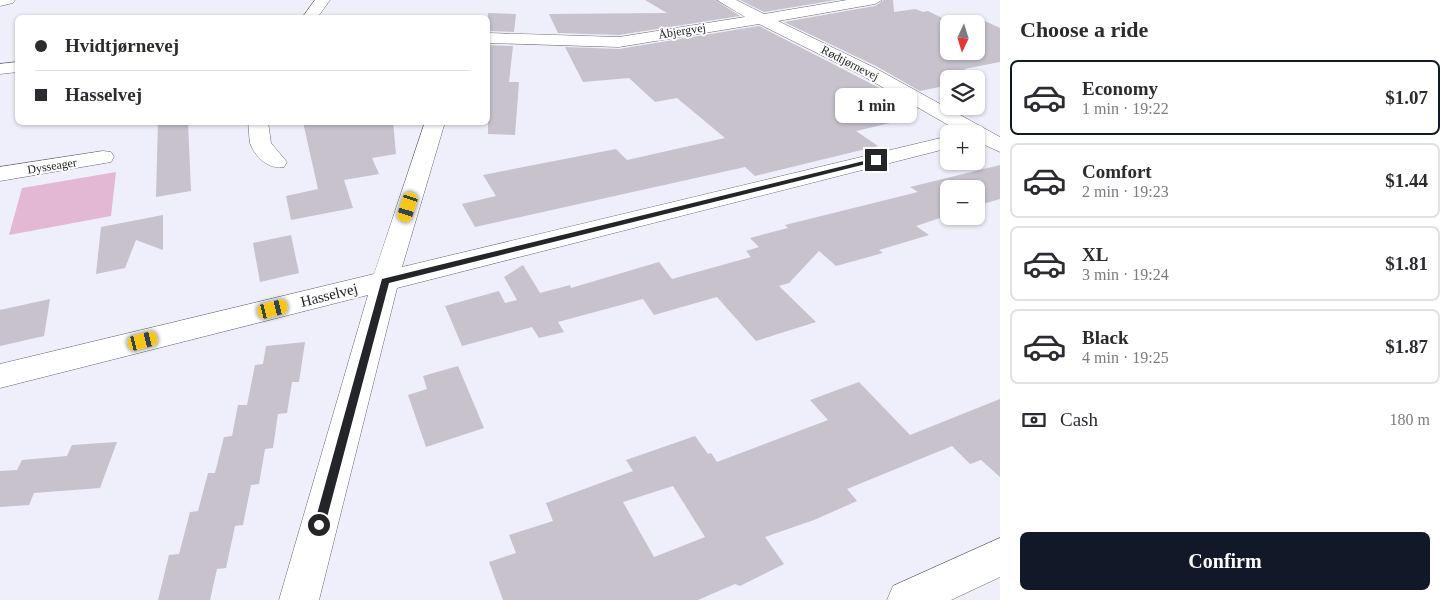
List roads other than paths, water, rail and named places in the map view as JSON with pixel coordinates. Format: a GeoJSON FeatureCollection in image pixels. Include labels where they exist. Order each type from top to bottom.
{"type":"FeatureCollection","features":[{"type":"Feature","properties":{"kind":"street"},"geometry":{"type":"LineString","coordinates":[[0,2],[8,0]]}},
{"type":"Feature","properties":{"kind":"street"},"geometry":{"type":"LineString","coordinates":[[311,15],[323,0]]}},
{"type":"Feature","properties":{"kind":"street","name":"Rødtjørnevej"},"geometry":{"type":"LineString","coordinates":[[724,0],[869,72],[961,125]]}},
{"type":"Feature","properties":{"kind":"street","name":"Åbjergvej"},"geometry":{"type":"LineString","coordinates":[[490,38],[619,42],[875,0]]}},
{"type":"Feature","properties":{"kind":"street"},"geometry":{"type":"LineString","coordinates":[[0,69],[15,67]]}},
{"type":"Feature","properties":{"kind":"street"},"geometry":{"type":"LineString","coordinates":[[258,125],[261,144],[276,162]]}},
{"type":"Feature","properties":{"kind":"street"},"geometry":{"type":"LineString","coordinates":[[299,600],[385,281],[434,125]]}},
{"type":"Feature","properties":{"kind":"street"},"geometry":{"type":"LineString","coordinates":[[985,133],[1000,129]]}},
{"type":"Feature","properties":{"kind":"street","name":"Rødtjørnevej"},"geometry":{"type":"LineString","coordinates":[[985,138],[1000,146]]}},
{"type":"Feature","properties":{"kind":"street","name":"Hasselvej"},"geometry":{"type":"LineString","coordinates":[[0,376],[940,144]]}},
{"type":"Feature","properties":{"kind":"street","name":"Dysseager"},"geometry":{"type":"LineString","coordinates":[[0,174],[103,157]]}},
{"type":"Feature","properties":{"kind":"street"},"geometry":{"type":"LineString","coordinates":[[907,600],[1000,557]]}}]}
